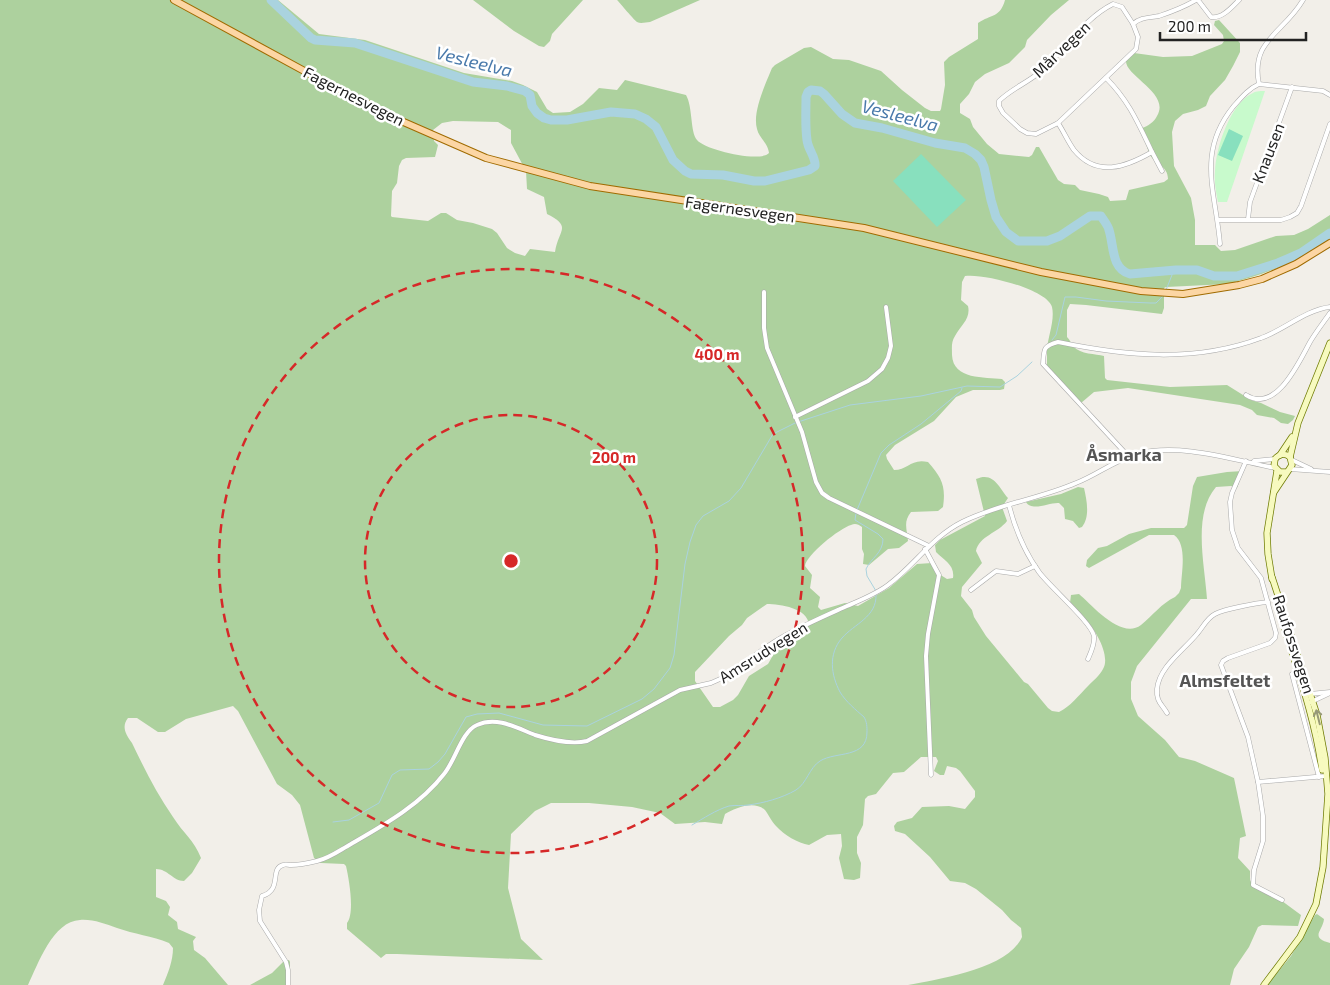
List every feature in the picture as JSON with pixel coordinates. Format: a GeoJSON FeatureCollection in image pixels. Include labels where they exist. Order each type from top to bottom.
{"type":"FeatureCollection","features":[{"type":"Feature","properties":{"kind":"main road","name":"Fagernesvegen"},"geometry":{"type":"LineString","coordinates":[[174,0],[319,79],[408,124],[486,158],[590,186],[864,228],[1041,272],[1141,291],[1183,294],[1239,285],[1262,279],[1296,264],[1330,243]]}},
{"type":"Feature","properties":{"kind":"main road","name":"Raufossvegen"},"geometry":{"type":"LineString","coordinates":[[1274,493],[1292,465],[1294,436],[1330,343]]}},
{"type":"Feature","properties":{"kind":"main road","name":"Raufossvegen"},"geometry":{"type":"LineString","coordinates":[[1264,985],[1297,942],[1316,904],[1324,867],[1326,831],[1326,800],[1323,776],[1320,755],[1307,704],[1308,695],[1277,603],[1268,554],[1267,533],[1276,469],[1274,463],[1294,436]]}},
{"type":"Feature","properties":{"kind":"main road"},"geometry":{"type":"LineString","coordinates":[[1278,457],[1285,455],[1291,459]]}},
{"type":"Feature","properties":{"kind":"main road"},"geometry":{"type":"LineString","coordinates":[[1276,469],[1282,473],[1288,471]]}},
{"type":"Feature","properties":{"kind":"main road","name":"Raufossvegen"},"geometry":{"type":"LineString","coordinates":[[1308,695],[1314,701],[1322,740],[1323,776]]}},
{"type":"Feature","properties":{"kind":"street"},"geometry":{"type":"LineString","coordinates":[[1133,24],[1138,20],[1174,10],[1197,0],[1211,17],[1219,17],[1239,0]]}},
{"type":"Feature","properties":{"kind":"street"},"geometry":{"type":"LineString","coordinates":[[1259,84],[1258,63],[1260,51],[1268,40],[1297,11],[1304,0]]}},
{"type":"Feature","properties":{"kind":"street","name":"Mårvegen"},"geometry":{"type":"LineString","coordinates":[[1113,4],[1122,7],[1133,24],[1138,37],[1136,49],[1058,123],[1036,134],[1027,133],[1020,130],[1003,113],[999,106],[999,101],[1037,75],[1076,33],[1106,8],[1113,4]]}},
{"type":"Feature","properties":{"kind":"street"},"geometry":{"type":"LineString","coordinates":[[1106,78],[1131,109],[1162,171]]}},
{"type":"Feature","properties":{"kind":"street"},"geometry":{"type":"LineString","coordinates":[[1220,244],[1218,220],[1210,182],[1210,166],[1220,128],[1229,113],[1242,96],[1259,84],[1323,91],[1330,95]]}},
{"type":"Feature","properties":{"kind":"street","name":"Knausen"},"geometry":{"type":"LineString","coordinates":[[1248,219],[1250,202],[1292,87]]}},
{"type":"Feature","properties":{"kind":"street"},"geometry":{"type":"LineString","coordinates":[[1058,123],[1080,156],[1098,166],[1117,167],[1130,164],[1152,152]]}},
{"type":"Feature","properties":{"kind":"street"},"geometry":{"type":"LineString","coordinates":[[1218,220],[1281,220],[1297,213],[1330,124]]}},
{"type":"Feature","properties":{"kind":"street"},"geometry":{"type":"LineString","coordinates":[[764,292],[764,328],[767,348],[808,451],[816,482],[822,493],[927,548],[939,575],[928,634],[926,656],[930,775]]}},
{"type":"Feature","properties":{"kind":"street"},"geometry":{"type":"LineString","coordinates":[[795,417],[868,381],[882,369],[888,358],[891,346],[886,307]]}},
{"type":"Feature","properties":{"kind":"street"},"geometry":{"type":"LineString","coordinates":[[1129,457],[1043,364],[1047,345],[1058,342],[1128,354],[1197,354],[1227,349],[1263,337],[1298,319],[1330,307]]}},
{"type":"Feature","properties":{"kind":"street"},"geometry":{"type":"LineString","coordinates":[[1246,395],[1253,399],[1260,399],[1276,392],[1298,366],[1310,342],[1330,313]]}},
{"type":"Feature","properties":{"kind":"street","name":"Amsrudvegen"},"geometry":{"type":"LineString","coordinates":[[288,985],[286,962],[262,926],[258,916],[262,896],[275,886],[278,869],[283,865],[317,861],[331,856],[375,831],[402,812],[433,786],[444,774],[455,758],[465,736],[476,725],[501,722],[554,740],[576,743],[587,741],[680,690],[720,679],[784,636],[882,589],[902,575],[927,548],[962,522],[1053,492],[1137,454],[1170,450],[1201,453],[1252,462],[1276,469]]}},
{"type":"Feature","properties":{"kind":"street","name":"Amsrudvegen"},"geometry":{"type":"LineString","coordinates":[[1252,462],[1278,457]]}},
{"type":"Feature","properties":{"kind":"street"},"geometry":{"type":"LineString","coordinates":[[1291,459],[1312,470]]}},
{"type":"Feature","properties":{"kind":"street"},"geometry":{"type":"LineString","coordinates":[[1246,461],[1232,492],[1230,502],[1232,530],[1238,548],[1261,578],[1276,629],[1276,636],[1270,643],[1223,660],[1222,668],[1234,695],[1248,737],[1258,782],[1264,833],[1262,848],[1253,876],[1253,885],[1282,900]]}},
{"type":"Feature","properties":{"kind":"street"},"geometry":{"type":"LineString","coordinates":[[1288,471],[1312,470],[1330,472]]}},
{"type":"Feature","properties":{"kind":"street"},"geometry":{"type":"LineString","coordinates":[[1009,505],[1019,540],[1035,566],[1088,625],[1094,636],[1093,648],[1088,659]]}},
{"type":"Feature","properties":{"kind":"street"},"geometry":{"type":"LineString","coordinates":[[971,590],[996,571],[1018,574],[1035,566]]}},
{"type":"Feature","properties":{"kind":"street"},"geometry":{"type":"LineString","coordinates":[[1167,713],[1158,699],[1161,679],[1171,663],[1208,619],[1214,614],[1229,609],[1268,602]]}},
{"type":"Feature","properties":{"kind":"street"},"geometry":{"type":"LineString","coordinates":[[1258,782],[1323,776],[1292,674]]}},
{"type":"Feature","properties":{"kind":"street"},"geometry":{"type":"LineString","coordinates":[[1308,695],[1330,692]]}},
{"type":"Feature","properties":{"kind":"street"},"geometry":{"type":"LineString","coordinates":[[1307,704],[1330,692]]}},
{"type":"Feature","properties":{"kind":"green space"},"geometry":{"type":"Polygon","coordinates":[[[0,0],[278,0],[319,34],[365,40],[464,73],[512,81],[537,92],[547,109],[553,113],[570,112],[583,104],[599,88],[617,90],[625,80],[686,95],[690,106],[693,131],[697,140],[710,148],[755,157],[764,156],[769,153],[757,129],[756,114],[772,68],[804,48],[811,47],[833,59],[849,60],[881,71],[925,108],[931,111],[940,111],[945,85],[944,62],[978,39],[978,23],[998,13],[1005,0],[1069,0],[1051,15],[1027,40],[1025,47],[1009,63],[985,74],[975,82],[969,94],[960,104],[960,113],[970,119],[973,127],[987,144],[999,154],[1029,157],[1036,147],[1039,147],[1058,180],[1064,184],[1075,185],[1080,190],[1108,197],[1110,201],[1126,200],[1129,190],[1164,182],[1168,179],[1164,168],[1150,155],[1142,128],[1151,123],[1157,116],[1160,108],[1158,100],[1153,92],[1127,66],[1126,60],[1134,53],[1163,57],[1192,56],[1222,44],[1224,41],[1223,35],[1214,25],[1215,21],[1219,20],[1240,43],[1240,52],[1233,66],[1225,80],[1210,96],[1206,106],[1183,114],[1175,121],[1172,132],[1174,166],[1191,198],[1195,220],[1195,245],[1215,245],[1221,251],[1235,250],[1276,236],[1294,235],[1308,229],[1330,215],[1330,238],[1307,254],[1269,271],[1242,280],[1228,284],[1166,287],[1164,288],[1164,308],[1162,314],[1070,304],[1067,310],[1067,337],[1074,347],[1080,351],[1104,356],[1105,378],[1107,380],[1170,387],[1227,385],[1251,400],[1295,416],[1293,420],[1288,424],[1281,423],[1274,418],[1257,415],[1252,410],[1240,405],[1128,388],[1094,392],[1081,403],[1047,369],[1047,349],[1053,312],[1048,300],[1027,288],[985,277],[965,276],[962,282],[961,300],[968,306],[969,311],[965,322],[953,341],[952,355],[954,363],[958,369],[971,376],[1002,379],[1005,382],[1004,389],[973,390],[956,397],[934,421],[895,445],[886,455],[894,470],[917,462],[928,462],[942,483],[944,493],[943,507],[938,511],[911,512],[906,522],[908,541],[899,548],[888,549],[869,565],[863,564],[862,527],[852,524],[824,542],[811,555],[805,566],[812,575],[810,588],[820,597],[818,607],[821,610],[845,603],[858,606],[889,588],[917,564],[932,563],[939,574],[947,579],[953,578],[951,566],[936,552],[935,545],[940,540],[985,516],[976,479],[987,477],[992,479],[1008,498],[1002,507],[1007,521],[978,546],[976,551],[982,563],[962,587],[961,596],[972,610],[974,617],[986,636],[1024,682],[1028,684],[1048,708],[1059,712],[1071,704],[1096,678],[1105,664],[1104,650],[1101,643],[1090,624],[1070,603],[1071,595],[1079,594],[1099,613],[1116,625],[1133,628],[1141,625],[1161,606],[1175,597],[1181,588],[1182,552],[1181,545],[1174,535],[1149,535],[1089,568],[1086,566],[1087,560],[1098,548],[1107,546],[1129,534],[1151,528],[1184,528],[1187,525],[1193,486],[1197,477],[1243,471],[1237,488],[1231,486],[1216,487],[1209,498],[1204,512],[1202,541],[1207,599],[1191,599],[1137,666],[1131,682],[1131,699],[1138,716],[1165,740],[1179,757],[1195,761],[1234,778],[1246,836],[1240,838],[1238,858],[1250,871],[1252,884],[1282,901],[1301,915],[1298,926],[1262,925],[1258,927],[1249,947],[1234,969],[1230,985],[908,985],[954,976],[988,965],[1003,957],[1014,948],[1022,937],[1021,928],[1002,910],[976,889],[965,883],[950,881],[930,857],[905,834],[895,831],[894,826],[897,822],[912,818],[922,807],[949,806],[965,809],[975,797],[975,791],[956,768],[947,766],[944,775],[934,771],[938,761],[936,757],[921,757],[904,772],[893,773],[876,794],[865,799],[863,825],[857,837],[857,853],[861,863],[860,878],[854,880],[844,879],[839,858],[842,846],[841,834],[827,835],[809,845],[805,844],[783,832],[761,807],[750,805],[739,807],[725,814],[722,824],[705,822],[675,824],[660,813],[632,807],[589,803],[551,803],[535,811],[511,834],[508,888],[521,939],[543,960],[397,954],[386,954],[381,958],[347,929],[351,904],[346,866],[344,864],[321,863],[314,858],[300,805],[292,795],[277,784],[238,711],[233,706],[186,719],[165,732],[158,732],[137,718],[128,718],[125,725],[126,734],[162,799],[177,823],[195,846],[201,858],[192,873],[184,881],[156,869],[156,897],[166,901],[170,907],[168,915],[177,922],[178,929],[196,937],[193,941],[194,950],[205,958],[228,985],[163,985],[172,958],[173,948],[169,943],[99,922],[80,920],[70,922],[54,935],[28,985],[0,985],[0,0]],[[453,121],[442,123],[433,130],[434,141],[438,145],[435,157],[406,158],[402,160],[399,166],[397,183],[392,191],[391,216],[428,221],[441,213],[446,213],[457,220],[492,229],[507,248],[515,253],[525,256],[530,249],[555,252],[562,226],[555,218],[547,214],[544,197],[527,189],[526,171],[511,143],[511,130],[498,122],[453,121]],[[767,604],[747,618],[695,672],[695,681],[713,707],[720,707],[733,700],[749,676],[768,664],[780,643],[809,625],[807,619],[799,611],[786,606],[767,604]]]}},
{"type":"Feature","properties":{"kind":"green space"},"geometry":{"type":"Polygon","coordinates":[[[473,0],[583,0],[552,34],[550,41],[544,47],[514,31],[473,0]]]}},
{"type":"Feature","properties":{"kind":"green space"},"geometry":{"type":"Polygon","coordinates":[[[617,0],[700,0],[650,22],[642,23],[637,22],[617,0]]]}},
{"type":"Feature","properties":{"kind":"green space"},"geometry":{"type":"Polygon","coordinates":[[[1265,91],[1227,202],[1218,202],[1215,179],[1216,161],[1226,127],[1231,116],[1245,98],[1254,92],[1265,91]]]}},
{"type":"Feature","properties":{"kind":"green space"},"geometry":{"type":"Polygon","coordinates":[[[1229,129],[1243,136],[1232,161],[1218,155],[1229,129]]]}},
{"type":"Feature","properties":{"kind":"green space"},"geometry":{"type":"Polygon","coordinates":[[[921,154],[966,200],[937,227],[893,181],[921,154]]]}},
{"type":"Feature","properties":{"kind":"green space"},"geometry":{"type":"Polygon","coordinates":[[[1078,487],[1084,488],[1087,509],[1085,523],[1079,528],[1073,521],[1065,519],[1064,508],[1059,503],[1032,506],[1026,502],[1061,494],[1078,487]]]}},
{"type":"Feature","properties":{"kind":"green space"},"geometry":{"type":"Polygon","coordinates":[[[1317,914],[1324,919],[1319,936],[1324,941],[1330,943],[1330,985],[1267,985],[1291,956],[1317,914]]]}},
{"type":"Feature","properties":{"kind":"green space"},"geometry":{"type":"Polygon","coordinates":[[[289,960],[290,985],[250,985],[272,973],[284,961],[289,960]]]}},
{"type":"Feature","properties":{"kind":"waterway","name":"Vesleelva"},"geometry":{"type":"LineString","coordinates":[[271,0],[315,40],[355,43],[473,82],[507,86],[525,91],[530,95],[532,106],[544,118],[567,120],[611,112],[635,114],[646,119],[656,127],[673,160],[691,174],[723,175],[754,181],[765,181],[809,170],[815,166],[815,163],[807,140],[806,97],[811,90],[820,91],[842,114],[855,123],[882,128],[935,143],[965,148],[975,154],[981,160],[984,167],[996,217],[1006,232],[1018,241],[1047,241],[1060,236],[1090,216],[1101,216],[1111,236],[1116,262],[1119,267],[1130,274],[1197,270],[1214,276],[1237,276],[1278,263],[1301,253],[1330,233]]}},
{"type":"Feature","properties":{"kind":"waterway"},"geometry":{"type":"LineString","coordinates":[[1166,290],[1174,270]]}},
{"type":"Feature","properties":{"kind":"waterway"},"geometry":{"type":"LineString","coordinates":[[1052,340],[1056,335],[1065,297],[1156,303],[1163,296]]}},
{"type":"Feature","properties":{"kind":"waterway"},"geometry":{"type":"LineString","coordinates":[[333,822],[349,820],[379,803],[392,775],[400,770],[429,769],[438,762],[445,754],[466,717],[477,714],[499,713],[543,725],[587,726],[642,699],[654,689],[670,668],[674,655],[685,564],[696,525],[703,516],[729,501],[741,488],[773,434],[795,423],[850,405],[921,396],[967,386],[1000,387],[1017,376],[1032,362]]}},
{"type":"Feature","properties":{"kind":"waterway"},"geometry":{"type":"LineString","coordinates":[[857,510],[881,453],[889,445],[921,424],[961,391],[962,388]]}},
{"type":"Feature","properties":{"kind":"waterway"},"geometry":{"type":"LineString","coordinates":[[856,513],[855,520],[883,539],[879,552],[866,569],[867,576],[876,591]]}},
{"type":"Feature","properties":{"kind":"waterway"},"geometry":{"type":"LineString","coordinates":[[692,825],[729,806],[760,803],[791,793],[803,784],[820,761],[850,753],[862,747],[866,741],[866,721],[840,692],[832,665],[838,644],[847,633],[869,615],[873,609],[876,595]]}},
{"type":"Feature","properties":{"kind":"district","name":"Åsmarka"},"geometry":{"type":"Point","coordinates":[1124,455]}},
{"type":"Feature","properties":{"kind":"district","name":"Almsfeltet"},"geometry":{"type":"Point","coordinates":[1225,681]}}]}
